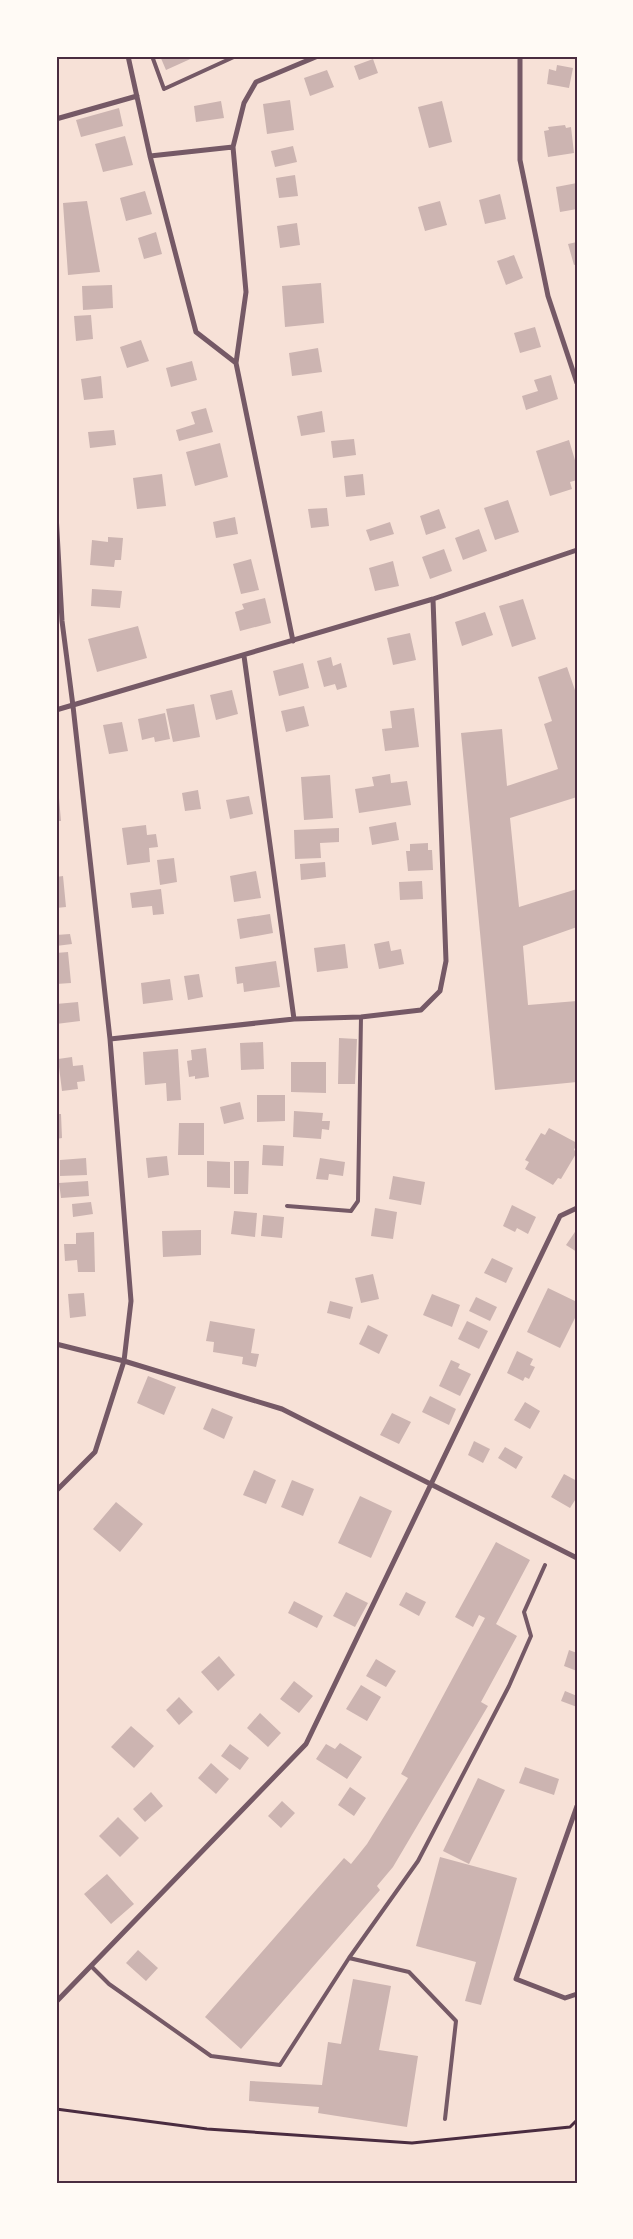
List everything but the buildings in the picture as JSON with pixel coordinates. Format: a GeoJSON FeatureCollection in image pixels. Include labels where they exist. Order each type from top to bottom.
{"type":"FeatureCollection","features":[{"type":"Feature","properties":{"kind":"street"},"geometry":{"type":"LineString","coordinates":[[128,56],[150,156],[196,332],[236,362]]}},
{"type":"Feature","properties":{"kind":"street"},"geometry":{"type":"LineString","coordinates":[[293,641],[236,362],[246,292],[233,147],[244,103],[256,82],[318,56]]}},
{"type":"Feature","properties":{"kind":"street"},"geometry":{"type":"LineString","coordinates":[[520,56],[520,160],[548,296],[577,383]]}},
{"type":"Feature","properties":{"kind":"street"},"geometry":{"type":"LineString","coordinates":[[56,119],[137,96]]}},
{"type":"Feature","properties":{"kind":"street"},"geometry":{"type":"LineString","coordinates":[[150,156],[233,147]]}},
{"type":"Feature","properties":{"kind":"street"},"geometry":{"type":"LineString","coordinates":[[56,514],[62,621],[110,1039],[131,1301],[124,1361],[95,1452],[56,1491]]}},
{"type":"Feature","properties":{"kind":"street"},"geometry":{"type":"LineString","coordinates":[[56,710],[433,599],[577,550]]}},
{"type":"Feature","properties":{"kind":"street"},"geometry":{"type":"LineString","coordinates":[[110,1039],[294,1020],[361,1017],[421,1010],[440,991],[446,960],[433,599]]}},
{"type":"Feature","properties":{"kind":"street"},"geometry":{"type":"LineString","coordinates":[[244,656],[294,1020]]}},
{"type":"Feature","properties":{"kind":"street"},"geometry":{"type":"LineString","coordinates":[[56,2002],[306,1744],[560,1216],[577,1208]]}},
{"type":"Feature","properties":{"kind":"street"},"geometry":{"type":"LineString","coordinates":[[56,1344],[124,1361],[282,1408],[577,1558]]}},
{"type":"Feature","properties":{"kind":"street"},"geometry":{"type":"LineString","coordinates":[[577,1806],[516,1979],[565,1998],[577,1994]]}},
{"type":"Feature","properties":{"kind":"lane"},"geometry":{"type":"LineString","coordinates":[[152,56],[164,89],[236,56]]}},
{"type":"Feature","properties":{"kind":"lane"},"geometry":{"type":"LineString","coordinates":[[287,1206],[351,1211],[358,1201],[361,1017]]}},
{"type":"Feature","properties":{"kind":"lane"},"geometry":{"type":"LineString","coordinates":[[91,1966],[109,1984],[210,2056],[280,2064],[349,1958],[418,1861],[509,1686],[530,1636],[524,1612],[545,1565]]}},
{"type":"Feature","properties":{"kind":"lane"},"geometry":{"type":"LineString","coordinates":[[349,1958],[409,1972],[456,2021],[445,2119]]}},
{"type":"Feature","properties":{"kind":"path"},"geometry":{"type":"LineString","coordinates":[[56,2109],[207,2129],[412,2143],[570,2127],[577,2120]]}}]}
